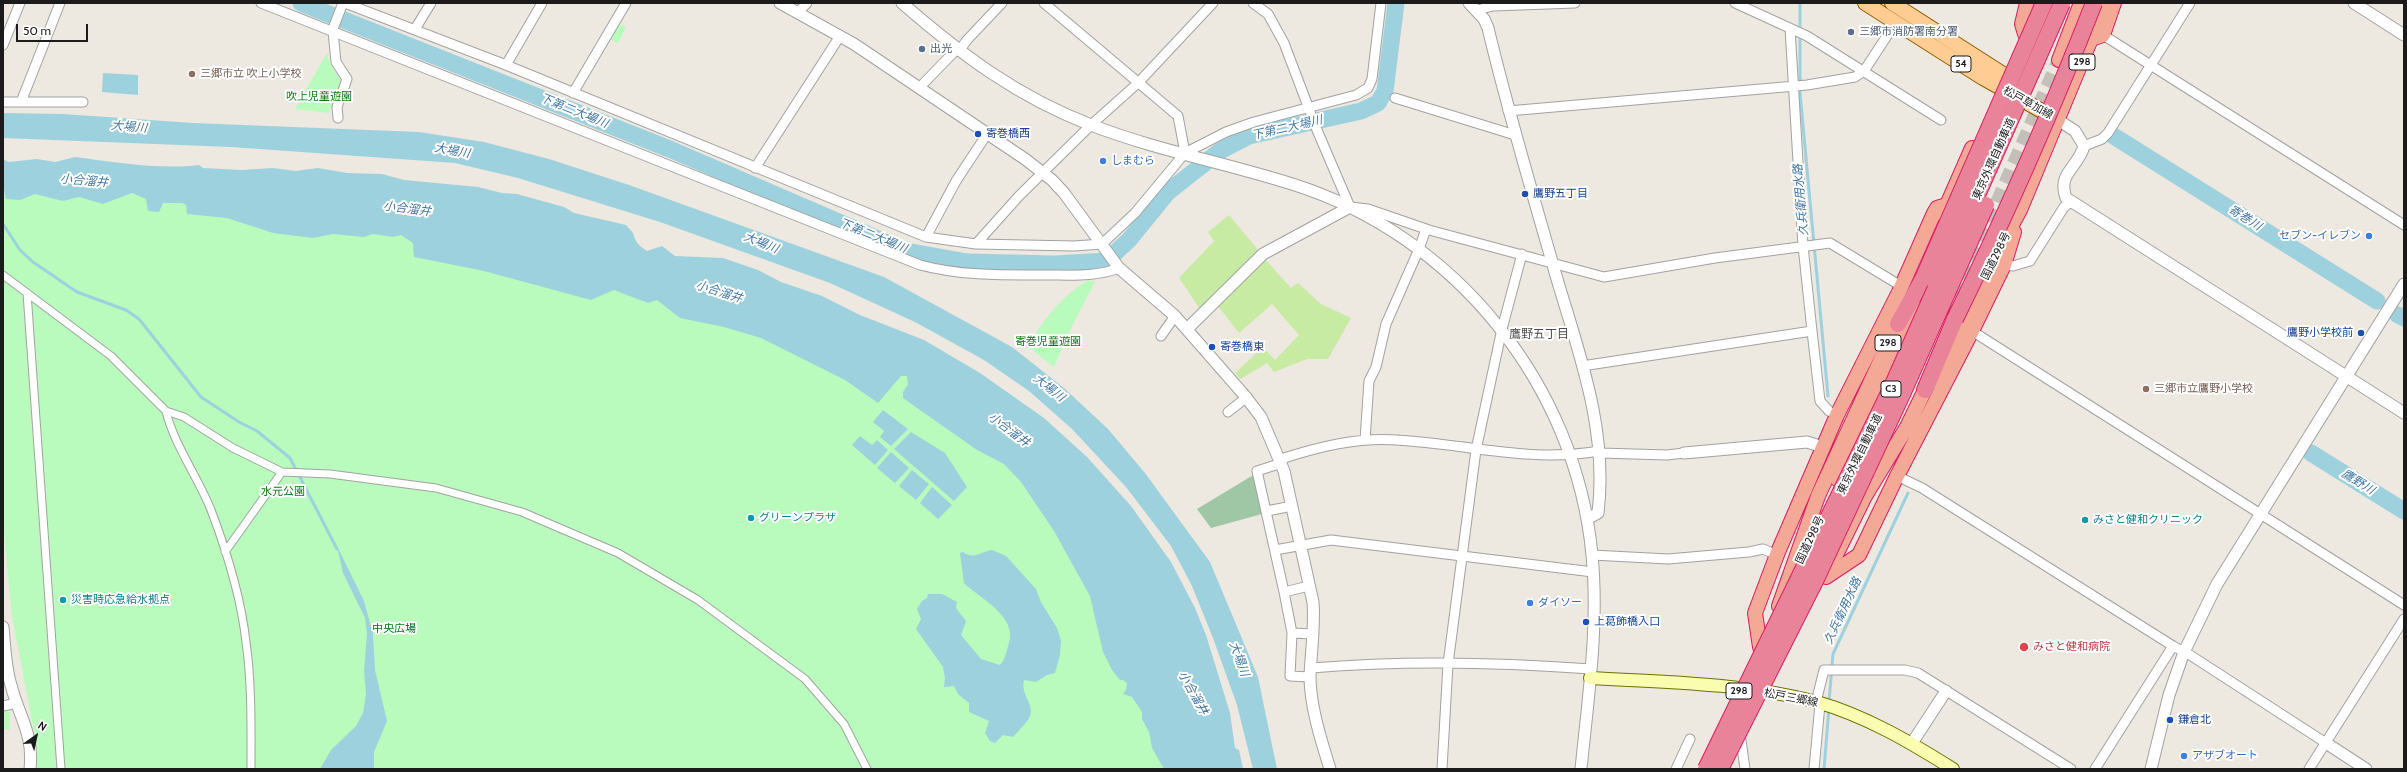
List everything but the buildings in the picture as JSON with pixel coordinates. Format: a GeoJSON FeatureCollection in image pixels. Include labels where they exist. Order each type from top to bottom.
{"type":"FeatureCollection","features":[{"type":"Feature","properties":{"kind":"highway","name":"298"},"geometry":{"type":"LineString","coordinates":[[2025,34],[2022,24],[2027,3]]}},
{"type":"Feature","properties":{"kind":"highway","name":"298"},"geometry":{"type":"LineString","coordinates":[[1776,612],[1818,496],[1898,324],[1947,206],[2025,34],[2037,3]]}},
{"type":"Feature","properties":{"kind":"highway"},"geometry":{"type":"LineString","coordinates":[[1898,324],[1923,279],[2044,3]]}},
{"type":"Feature","properties":{"kind":"highway"},"geometry":{"type":"LineString","coordinates":[[2035,47],[2054,3]]}},
{"type":"Feature","properties":{"kind":"highway","name":"東京外環自動車道"},"geometry":{"type":"LineString","coordinates":[[1706,769],[1892,387],[2062,3]]}},
{"type":"Feature","properties":{"kind":"highway","name":"東京外環自動車道"},"geometry":{"type":"LineString","coordinates":[[1720,769],[1814,581],[1903,392],[2073,3]]}},
{"type":"Feature","properties":{"kind":"highway","name":"298"},"geometry":{"type":"LineString","coordinates":[[2058,60],[2081,3]]}},
{"type":"Feature","properties":{"kind":"highway"},"geometry":{"type":"LineString","coordinates":[[1925,390],[1951,320],[1999,229],[2062,85],[2094,3]]}},
{"type":"Feature","properties":{"kind":"highway","name":"国道298号"},"geometry":{"type":"LineString","coordinates":[[1865,496],[1907,427],[1925,390],[1953,346],[2020,210],[2058,120],[2097,37],[2101,3]]}},
{"type":"Feature","properties":{"kind":"highway"},"geometry":{"type":"LineString","coordinates":[[2097,37],[2114,3]]}},
{"type":"Feature","properties":{"kind":"highway"},"geometry":{"type":"LineString","coordinates":[[1760,647],[1755,613],[1777,555],[1837,415],[1901,286],[1934,213],[1937,208],[1947,206]]}},
{"type":"Feature","properties":{"kind":"highway","name":"298"},"geometry":{"type":"LineString","coordinates":[[1825,578],[1859,555],[1897,476],[1972,332],[2004,265],[2020,210]]}},
{"type":"Feature","properties":{"kind":"highway","name":"国道298号"},"geometry":{"type":"LineString","coordinates":[[1701,769],[1760,647],[1918,309]]}},
{"type":"Feature","properties":{"kind":"highway","name":"国道298号"},"geometry":{"type":"LineString","coordinates":[[1726,769],[1764,692],[1825,578],[1951,320]]}},
{"type":"Feature","properties":{"kind":"main road","name":"松戸草加線"},"geometry":{"type":"LineString","coordinates":[[1865,3],[1900,10],[2058,120]]}},
{"type":"Feature","properties":{"kind":"main road","name":"松戸三郷線"},"geometry":{"type":"LineString","coordinates":[[1591,673],[1764,692],[1818,703],[1883,728],[1953,769]]}},
{"type":"Feature","properties":{"kind":"street"},"geometry":{"type":"LineString","coordinates":[[3,45],[20,3]]}},
{"type":"Feature","properties":{"kind":"street"},"geometry":{"type":"LineString","coordinates":[[21,102],[60,3]]}},
{"type":"Feature","properties":{"kind":"street"},"geometry":{"type":"LineString","coordinates":[[261,3],[920,266],[943,272],[1014,275],[1090,275],[1117,266]]}},
{"type":"Feature","properties":{"kind":"street"},"geometry":{"type":"LineString","coordinates":[[338,118],[337,107],[347,79],[336,62],[332,31],[344,3],[506,65],[926,237],[976,244],[1103,246],[1135,213],[1185,153],[1226,132],[1276,115],[1309,110],[1356,95],[1368,88],[1372,79],[1381,3]]}},
{"type":"Feature","properties":{"kind":"street"},"geometry":{"type":"LineString","coordinates":[[415,29],[431,3]]}},
{"type":"Feature","properties":{"kind":"street"},"geometry":{"type":"LineString","coordinates":[[506,65],[542,3]]}},
{"type":"Feature","properties":{"kind":"street"},"geometry":{"type":"LineString","coordinates":[[573,93],[626,3]]}},
{"type":"Feature","properties":{"kind":"street"},"geometry":{"type":"LineString","coordinates":[[780,3],[840,36],[1042,172],[1064,193],[1117,266],[1175,316],[1247,397],[1261,417],[1282,461],[1309,586],[1314,618],[1311,673],[1314,703],[1330,769]]}},
{"type":"Feature","properties":{"kind":"street"},"geometry":{"type":"LineString","coordinates":[[798,12],[807,3]]}},
{"type":"Feature","properties":{"kind":"street"},"geometry":{"type":"LineString","coordinates":[[902,3],[957,51],[1001,81],[1091,125],[1294,184],[1350,207],[1388,227],[1419,249],[1464,288],[1502,329],[1523,357],[1540,386],[1571,456],[1587,519],[1592,555],[1595,623],[1581,769]]}},
{"type":"Feature","properties":{"kind":"street"},"geometry":{"type":"LineString","coordinates":[[919,88],[957,51],[1002,3]]}},
{"type":"Feature","properties":{"kind":"street"},"geometry":{"type":"LineString","coordinates":[[1044,3],[1178,116],[1185,153]]}},
{"type":"Feature","properties":{"kind":"street"},"geometry":{"type":"LineString","coordinates":[[976,244],[1042,172],[1138,83],[1213,3]]}},
{"type":"Feature","properties":{"kind":"street"},"geometry":{"type":"LineString","coordinates":[[1253,3],[1268,14],[1280,35],[1317,130],[1350,207]]}},
{"type":"Feature","properties":{"kind":"street"},"geometry":{"type":"LineString","coordinates":[[1473,7],[1575,3]]}},
{"type":"Feature","properties":{"kind":"street"},"geometry":{"type":"LineString","coordinates":[[1735,3],[1807,36],[1941,120]]}},
{"type":"Feature","properties":{"kind":"street"},"geometry":{"type":"LineString","coordinates":[[2084,146],[2102,139],[2108,133],[2190,3]]}},
{"type":"Feature","properties":{"kind":"street"},"geometry":{"type":"LineString","coordinates":[[2354,3],[2404,35]]}},
{"type":"Feature","properties":{"kind":"street"},"geometry":{"type":"LineString","coordinates":[[1473,7],[1488,28],[1508,111],[1594,409],[1602,482],[1598,513],[1587,519]]}},
{"type":"Feature","properties":{"kind":"street"},"geometry":{"type":"LineString","coordinates":[[1508,111],[1807,85],[1855,77],[1864,71],[1900,10]]}},
{"type":"Feature","properties":{"kind":"street"},"geometry":{"type":"LineString","coordinates":[[1792,30],[1803,246],[1820,401],[1829,411],[1837,415]]}},
{"type":"Feature","properties":{"kind":"street"},"geometry":{"type":"LineString","coordinates":[[755,168],[840,36]]}},
{"type":"Feature","properties":{"kind":"street"},"geometry":{"type":"LineString","coordinates":[[2097,37],[2151,65],[2404,224]]}},
{"type":"Feature","properties":{"kind":"street"},"geometry":{"type":"LineString","coordinates":[[1395,98],[1515,135]]}},
{"type":"Feature","properties":{"kind":"street"},"geometry":{"type":"LineString","coordinates":[[3,102],[83,102]]}},
{"type":"Feature","properties":{"kind":"street"},"geometry":{"type":"LineString","coordinates":[[2058,120],[2075,131],[2084,146],[2081,158],[2066,175],[2063,183],[2066,198],[2070,202],[2404,413]]}},
{"type":"Feature","properties":{"kind":"street"},"geometry":{"type":"LineString","coordinates":[[926,237],[956,181],[987,134]]}},
{"type":"Feature","properties":{"kind":"street"},"geometry":{"type":"LineString","coordinates":[[2004,265],[2013,266],[2030,261],[2064,207],[2070,202]]}},
{"type":"Feature","properties":{"kind":"street"},"geometry":{"type":"LineString","coordinates":[[1187,329],[1263,254],[1350,207],[1368,208],[1426,228],[1604,276],[1830,243],[1901,286]]}},
{"type":"Feature","properties":{"kind":"street"},"geometry":{"type":"LineString","coordinates":[[1365,440],[1369,381],[1376,367],[1388,317],[1419,249],[1426,228]]}},
{"type":"Feature","properties":{"kind":"street"},"geometry":{"type":"LineString","coordinates":[[1442,769],[1448,664],[1476,450],[1502,329],[1522,254]]}},
{"type":"Feature","properties":{"kind":"street"},"geometry":{"type":"LineString","coordinates":[[3,275],[111,356],[166,411],[184,417],[233,448],[282,472],[330,474],[436,488],[522,512],[618,553],[728,618],[805,679],[844,724],[867,769]]}},
{"type":"Feature","properties":{"kind":"street"},"geometry":{"type":"LineString","coordinates":[[2151,769],[2169,695],[2184,652],[2217,584],[2404,284]]}},
{"type":"Feature","properties":{"kind":"street"},"geometry":{"type":"LineString","coordinates":[[27,293],[61,769]]}},
{"type":"Feature","properties":{"kind":"street"},"geometry":{"type":"LineString","coordinates":[[1161,336],[1175,316]]}},
{"type":"Feature","properties":{"kind":"street"},"geometry":{"type":"LineString","coordinates":[[1582,366],[1812,331]]}},
{"type":"Feature","properties":{"kind":"street"},"geometry":{"type":"LineString","coordinates":[[1972,332],[2404,605]]}},
{"type":"Feature","properties":{"kind":"street"},"geometry":{"type":"LineString","coordinates":[[1228,412],[1247,397]]}},
{"type":"Feature","properties":{"kind":"street"},"geometry":{"type":"LineString","coordinates":[[166,411],[170,428],[189,462],[211,510],[233,576],[246,642],[251,709],[251,769]]}},
{"type":"Feature","properties":{"kind":"street"},"geometry":{"type":"LineString","coordinates":[[1591,673],[1520,664],[1374,662],[1290,676],[1292,633],[1267,511],[1257,472],[1321,446],[1365,440],[1397,440],[1476,450],[1542,456],[1571,456],[1599,452],[1667,455],[1807,442],[1823,447]]}},
{"type":"Feature","properties":{"kind":"street"},"geometry":{"type":"LineString","coordinates":[[226,552],[282,472]]}},
{"type":"Feature","properties":{"kind":"street"},"geometry":{"type":"LineString","coordinates":[[1897,476],[1928,492],[2184,652],[2366,769]]}},
{"type":"Feature","properties":{"kind":"street"},"geometry":{"type":"LineString","coordinates":[[1267,511],[1292,506]]}},
{"type":"Feature","properties":{"kind":"street"},"geometry":{"type":"LineString","coordinates":[[1275,550],[1300,544],[1331,540],[1593,572]]}},
{"type":"Feature","properties":{"kind":"street"},"geometry":{"type":"LineString","coordinates":[[1592,555],[1668,559],[1749,552],[1763,549],[1777,555]]}},
{"type":"Feature","properties":{"kind":"street"},"geometry":{"type":"LineString","coordinates":[[1284,592],[1309,586]]}},
{"type":"Feature","properties":{"kind":"street"},"geometry":{"type":"LineString","coordinates":[[2310,769],[2404,619]]}},
{"type":"Feature","properties":{"kind":"street"},"geometry":{"type":"LineString","coordinates":[[3,627],[8,674],[29,734],[31,756],[30,769]]}},
{"type":"Feature","properties":{"kind":"street"},"geometry":{"type":"LineString","coordinates":[[1292,633],[1313,634]]}},
{"type":"Feature","properties":{"kind":"street"},"geometry":{"type":"LineString","coordinates":[[2095,769],[2173,646]]}},
{"type":"Feature","properties":{"kind":"street"},"geometry":{"type":"LineString","coordinates":[[1814,769],[1818,703],[1824,670],[1911,670],[2071,769]]}},
{"type":"Feature","properties":{"kind":"street"},"geometry":{"type":"LineString","coordinates":[[1912,744],[1946,691]]}},
{"type":"Feature","properties":{"kind":"street"},"geometry":{"type":"LineString","coordinates":[[3,706],[17,703]]}},
{"type":"Feature","properties":{"kind":"street"},"geometry":{"type":"LineString","coordinates":[[1676,769],[1690,739]]}},
{"type":"Feature","properties":{"kind":"street"},"geometry":{"type":"LineString","coordinates":[[1740,740],[1745,769]]}},
{"type":"Feature","properties":{"kind":"green space"},"geometry":{"type":"Polygon","coordinates":[[[617,23],[626,27],[618,43],[608,38],[617,23]]]}},
{"type":"Feature","properties":{"kind":"green space","name":"吹上児童遊園"},"geometry":{"type":"Polygon","coordinates":[[[327,53],[332,68],[341,80],[329,113],[295,109],[327,53]]]}},
{"type":"Feature","properties":{"kind":"green space","name":"水元公園"},"geometry":{"type":"Polygon","coordinates":[[[3,180],[60,185],[335,218],[632,281],[885,357],[1020,456],[1206,769],[35,769],[35,736],[12,617],[3,524],[3,180]]]}},
{"type":"Feature","properties":{"kind":"green space"},"geometry":{"type":"Polygon","coordinates":[[[1229,215],[1258,250],[1200,309],[1179,278],[1214,241],[1208,232],[1229,215]]]}},
{"type":"Feature","properties":{"kind":"green space"},"geometry":{"type":"Polygon","coordinates":[[[1266,260],[1291,288],[1298,283],[1321,304],[1351,318],[1328,359],[1307,359],[1274,372],[1267,363],[1241,379],[1235,373],[1263,347],[1275,360],[1299,335],[1272,304],[1239,333],[1218,306],[1266,260]]]}},
{"type":"Feature","properties":{"kind":"green space","name":"寄巻児童遊園"},"geometry":{"type":"Polygon","coordinates":[[[1088,280],[1095,282],[1073,324],[1054,367],[1027,346],[1061,301],[1088,280]]]}},
{"type":"Feature","properties":{"kind":"green space"},"geometry":{"type":"Polygon","coordinates":[[[1255,474],[1264,505],[1260,507],[1262,514],[1211,528],[1197,509],[1255,474]]]}},
{"type":"Feature","properties":{"kind":"green space"},"geometry":{"type":"Polygon","coordinates":[[[3,711],[10,712],[9,730],[3,729],[3,711]]]}},
{"type":"Feature","properties":{"kind":"water"},"geometry":{"type":"Polygon","coordinates":[[[103,73],[138,75],[138,95],[102,92],[103,73]]]}},
{"type":"Feature","properties":{"kind":"water","name":"大場川"},"geometry":{"type":"Polygon","coordinates":[[[3,113],[63,114],[193,123],[419,132],[484,142],[549,159],[629,185],[884,277],[1012,347],[1064,388],[1108,429],[1145,473],[1210,562],[1258,677],[1277,769],[1253,769],[1237,705],[1213,638],[1192,586],[1171,546],[1126,487],[1072,429],[1029,391],[984,360],[915,322],[830,283],[660,222],[518,178],[455,163],[231,147],[3,138],[3,113]]]}},
{"type":"Feature","properties":{"kind":"water","name":"小合溜井"},"geometry":{"type":"Polygon","coordinates":[[[75,157],[169,167],[199,165],[203,168],[242,170],[273,168],[296,171],[318,168],[347,173],[382,174],[404,180],[478,187],[502,193],[517,194],[564,207],[574,213],[626,225],[633,233],[638,244],[647,251],[662,246],[675,256],[723,258],[758,270],[781,282],[822,296],[860,315],[924,340],[980,373],[1044,418],[1087,457],[1131,506],[1171,562],[1195,608],[1206,635],[1230,713],[1235,748],[1239,750],[1243,769],[1164,769],[1152,748],[1149,732],[1142,719],[1142,712],[1132,697],[1123,694],[1126,690],[1127,683],[1120,680],[1112,670],[1103,652],[1090,596],[1054,531],[1021,482],[1004,464],[977,450],[903,398],[903,392],[908,384],[907,376],[901,376],[878,403],[845,380],[761,338],[724,327],[680,318],[657,300],[648,303],[614,290],[591,300],[484,271],[414,257],[413,243],[401,235],[393,237],[373,234],[364,237],[333,234],[313,238],[273,233],[227,218],[187,214],[186,205],[182,203],[163,203],[159,212],[148,211],[146,199],[132,193],[103,204],[79,197],[63,201],[35,194],[20,200],[6,199],[3,185],[3,159],[9,162],[37,159],[55,162],[75,157]]]}},
{"type":"Feature","properties":{"kind":"water"},"geometry":{"type":"Polygon","coordinates":[[[883,410],[908,429],[891,446],[880,437],[884,431],[873,422],[883,410]]]}},
{"type":"Feature","properties":{"kind":"water"},"geometry":{"type":"Polygon","coordinates":[[[911,432],[945,453],[967,487],[954,501],[894,449],[911,432]]]}},
{"type":"Feature","properties":{"kind":"water"},"geometry":{"type":"Polygon","coordinates":[[[860,436],[872,445],[877,440],[888,450],[875,465],[852,445],[860,436]]]}},
{"type":"Feature","properties":{"kind":"water"},"geometry":{"type":"Polygon","coordinates":[[[891,452],[909,468],[895,483],[877,468],[891,452]]]}},
{"type":"Feature","properties":{"kind":"water"},"geometry":{"type":"Polygon","coordinates":[[[912,470],[929,484],[916,500],[899,486],[912,470]]]}},
{"type":"Feature","properties":{"kind":"water"},"geometry":{"type":"Polygon","coordinates":[[[932,487],[952,505],[938,519],[920,503],[932,487]]]}},
{"type":"Feature","properties":{"kind":"water"},"geometry":{"type":"Polygon","coordinates":[[[337,546],[364,601],[373,634],[375,670],[387,721],[374,752],[374,769],[320,769],[331,750],[356,726],[363,713],[366,694],[364,671],[367,634],[365,618],[343,573],[337,546]]]}},
{"type":"Feature","properties":{"kind":"water"},"geometry":{"type":"Polygon","coordinates":[[[992,550],[1006,556],[1036,589],[1041,602],[1057,628],[1061,641],[1060,655],[1055,673],[1047,675],[1036,682],[1024,680],[1023,685],[1025,693],[1031,707],[1029,718],[1013,737],[1003,735],[995,743],[990,741],[985,733],[989,721],[969,712],[969,703],[958,694],[954,686],[944,687],[945,678],[943,667],[916,629],[921,619],[917,609],[922,601],[927,598],[928,594],[942,594],[957,602],[956,608],[966,621],[961,635],[981,659],[1000,665],[1005,657],[1009,643],[1010,633],[1008,624],[996,608],[964,583],[960,553],[963,552],[971,555],[978,555],[992,550]]]}},
{"type":"Feature","properties":{"kind":"waterway","name":"下第二大場川"},"geometry":{"type":"LineString","coordinates":[[301,3],[672,150],[906,251],[967,262],[1055,264],[1106,261],[1129,240],[1168,192],[1220,151],[1249,136],[1361,111],[1378,103],[1385,91],[1396,3]]}},
{"type":"Feature","properties":{"kind":"waterway","name":"久兵衛用水路"},"geometry":{"type":"LineString","coordinates":[[1800,3],[1800,93],[1828,396]]}},
{"type":"Feature","properties":{"kind":"waterway","name":"寄巻川"},"geometry":{"type":"LineString","coordinates":[[2112,135],[2377,301]]}},
{"type":"Feature","properties":{"kind":"waterway"},"geometry":{"type":"LineString","coordinates":[[3,224],[20,250],[33,262],[77,292],[126,310],[139,319],[201,397],[239,422],[257,431],[290,458],[337,549]]}},
{"type":"Feature","properties":{"kind":"waterway","name":"寄巻川"},"geometry":{"type":"LineString","coordinates":[[2398,315],[2404,318]]}},
{"type":"Feature","properties":{"kind":"waterway","name":"鷹野川"},"geometry":{"type":"LineString","coordinates":[[2311,453],[2404,511]]}},
{"type":"Feature","properties":{"kind":"waterway","name":"久兵衛用水路"},"geometry":{"type":"LineString","coordinates":[[1829,702],[1833,654],[1908,493]]}},
{"type":"Feature","properties":{"kind":"waterway","name":"久兵衛用水路"},"geometry":{"type":"LineString","coordinates":[[1824,769],[1829,708]]}},
{"type":"Feature","properties":{"kind":"tunnel"},"geometry":{"type":"LineString","coordinates":[[1947,318],[2059,60]]}},
{"type":"Feature","properties":{"kind":"place","name":"三郷市消防署南分署"},"geometry":{"type":"Point","coordinates":[1851,32]}},
{"type":"Feature","properties":{"kind":"place","name":"出光"},"geometry":{"type":"Point","coordinates":[922,49]}},
{"type":"Feature","properties":{"kind":"place","name":"三郷市立 吹上小学校"},"geometry":{"type":"Point","coordinates":[192,74]}},
{"type":"Feature","properties":{"kind":"place","name":"寄巻橋西"},"geometry":{"type":"Point","coordinates":[978,134]}},
{"type":"Feature","properties":{"kind":"place","name":"しまむら"},"geometry":{"type":"Point","coordinates":[1103,161]}},
{"type":"Feature","properties":{"kind":"place","name":"鷹野五丁目"},"geometry":{"type":"Point","coordinates":[1525,194]}},
{"type":"Feature","properties":{"kind":"place","name":"セブン-イレブン"},"geometry":{"type":"Point","coordinates":[2369,236]}},
{"type":"Feature","properties":{"kind":"place","name":"鷹野小学校前"},"geometry":{"type":"Point","coordinates":[2361,333]}},
{"type":"Feature","properties":{"kind":"place","name":"寄巻橋東"},"geometry":{"type":"Point","coordinates":[1212,347]}},
{"type":"Feature","properties":{"kind":"place","name":"三郷市立鷹野小学校"},"geometry":{"type":"Point","coordinates":[2146,389]}},
{"type":"Feature","properties":{"kind":"place","name":"グリーンプラザ"},"geometry":{"type":"Point","coordinates":[751,518]}},
{"type":"Feature","properties":{"kind":"place","name":"みさと健和クリニック"},"geometry":{"type":"Point","coordinates":[2085,520]}},
{"type":"Feature","properties":{"kind":"place","name":"災害時応急給水拠点"},"geometry":{"type":"Point","coordinates":[63,600]}},
{"type":"Feature","properties":{"kind":"place","name":"ダイソー"},"geometry":{"type":"Point","coordinates":[1530,603]}},
{"type":"Feature","properties":{"kind":"place","name":"上葛飾橋入口"},"geometry":{"type":"Point","coordinates":[1586,622]}},
{"type":"Feature","properties":{"kind":"place","name":"みさと健和病院"},"geometry":{"type":"Point","coordinates":[2024,647]}},
{"type":"Feature","properties":{"kind":"place","name":"鎌倉北"},"geometry":{"type":"Point","coordinates":[2170,720]}},
{"type":"Feature","properties":{"kind":"place","name":"アザブオート"},"geometry":{"type":"Point","coordinates":[2184,756]}},
{"type":"Feature","properties":{"kind":"district","name":"鷹野五丁目"},"geometry":{"type":"Point","coordinates":[1539,334]}},
{"type":"Feature","properties":{"kind":"park label","name":"中央広場"},"geometry":{"type":"Point","coordinates":[394,629]}}]}
